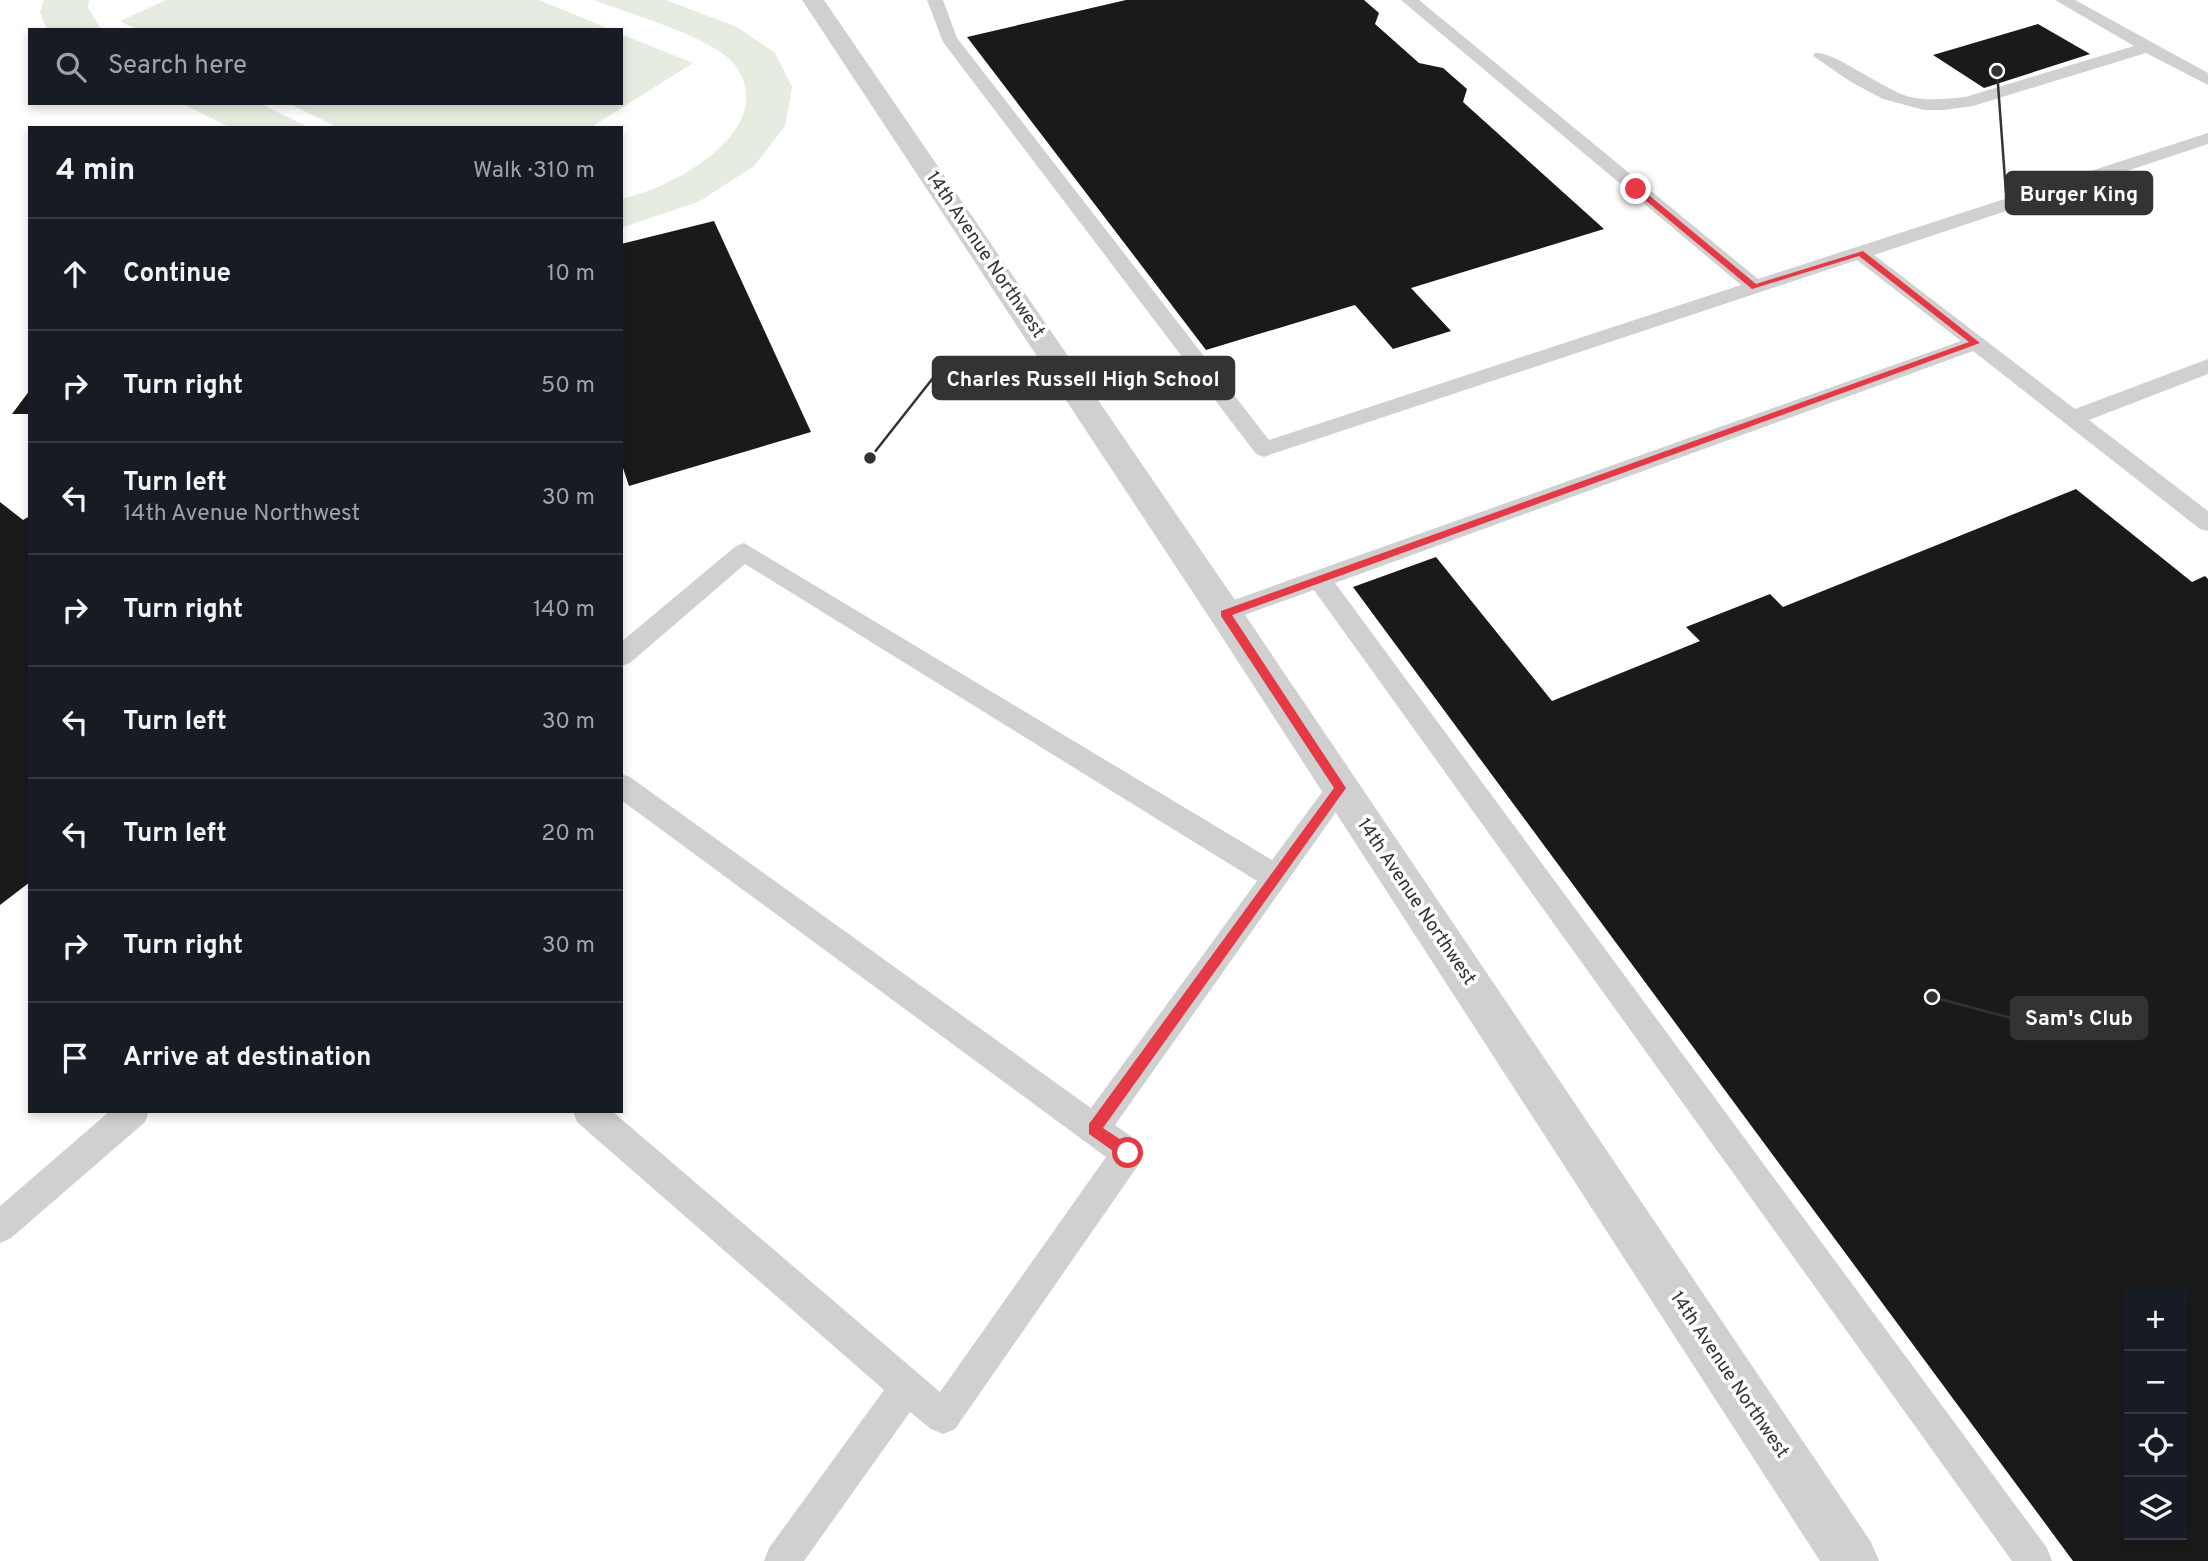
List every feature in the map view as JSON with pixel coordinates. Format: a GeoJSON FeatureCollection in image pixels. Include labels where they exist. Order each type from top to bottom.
{"type":"FeatureCollection","features":[{"type":"Feature","properties":{"kind":"street","name":"14th Avenue Northwest"},"geometry":{"type":"LineString","coordinates":[[813,0],[1225,613],[1852,1561]]}},
{"type":"Feature","properties":{"kind":"lane"},"geometry":{"type":"LineString","coordinates":[[935,0],[949,39],[1264,449],[2208,138]]}},
{"type":"Feature","properties":{"kind":"lane"},"geometry":{"type":"LineString","coordinates":[[1409,0],[1755,288]]}},
{"type":"Feature","properties":{"kind":"lane"},"geometry":{"type":"LineString","coordinates":[[2063,0],[2208,80]]}},
{"type":"Feature","properties":{"kind":"lane"},"geometry":{"type":"LineString","coordinates":[[1821,56],[1887,96],[1916,106],[1946,106],[2148,47]]}},
{"type":"Feature","properties":{"kind":"lane"},"geometry":{"type":"LineString","coordinates":[[1860,253],[2208,523]]}},
{"type":"Feature","properties":{"kind":"lane"},"geometry":{"type":"LineString","coordinates":[[1225,613],[1976,343]]}},
{"type":"Feature","properties":{"kind":"lane"},"geometry":{"type":"LineString","coordinates":[[2073,418],[2208,366]]}},
{"type":"Feature","properties":{"kind":"lane"},"geometry":{"type":"LineString","coordinates":[[623,654],[744,552],[1275,877]]}},
{"type":"Feature","properties":{"kind":"lane"},"geometry":{"type":"LineString","coordinates":[[1319,579],[2035,1561]]}},
{"type":"Feature","properties":{"kind":"lane"},"geometry":{"type":"LineString","coordinates":[[590,1113],[943,1418],[1128,1153],[623,786]]}},
{"type":"Feature","properties":{"kind":"lane"},"geometry":{"type":"LineString","coordinates":[[1094,1129],[1340,788]]}},
{"type":"Feature","properties":{"kind":"lane"},"geometry":{"type":"LineString","coordinates":[[0,1227],[132,1113]]}},
{"type":"Feature","properties":{"kind":"lane"},"geometry":{"type":"LineString","coordinates":[[782,1561],[907,1387]]}},
{"type":"Feature","properties":{"kind":"shaded area"},"geometry":{"type":"Polygon","coordinates":[[[44,0],[89,0],[88,8],[102,28],[46,28],[40,12],[44,0]]]}},
{"type":"Feature","properties":{"kind":"shaded area"},"geometry":{"type":"Polygon","coordinates":[[[166,0],[539,0],[607,28],[133,28],[120,21],[166,0]]]}},
{"type":"Feature","properties":{"kind":"shaded area"},"geometry":{"type":"Polygon","coordinates":[[[594,0],[666,0],[737,27],[775,53],[792,87],[785,126],[754,166],[700,201],[623,227],[623,198],[667,183],[693,169],[715,152],[733,132],[744,111],[745,88],[734,64],[708,44],[594,0]]]}},
{"type":"Feature","properties":{"kind":"shaded area"},"geometry":{"type":"Polygon","coordinates":[[[623,35],[693,63],[593,126],[335,126],[292,105],[623,105],[623,35]]]}},
{"type":"Feature","properties":{"kind":"shaded area"},"geometry":{"type":"Polygon","coordinates":[[[185,105],[263,105],[306,126],[227,126],[185,105]]]}},
{"type":"Feature","properties":{"kind":"building"},"geometry":{"type":"Polygon","coordinates":[[[1126,0],[1364,0],[1379,13],[1375,24],[1419,63],[1443,68],[1467,89],[1463,102],[1604,229],[1411,288],[1451,331],[1393,349],[1355,305],[1206,350],[967,37],[1126,0]]]}},
{"type":"Feature","properties":{"kind":"building"},"geometry":{"type":"Polygon","coordinates":[[[2038,24],[2090,54],[1984,88],[1933,55],[2038,24]]]}},
{"type":"Feature","properties":{"kind":"building"},"geometry":{"type":"Polygon","coordinates":[[[714,221],[811,432],[629,486],[623,468],[623,244],[714,221]]]}},
{"type":"Feature","properties":{"kind":"building"},"geometry":{"type":"Polygon","coordinates":[[[28,393],[28,414],[12,414],[28,393]]]}},
{"type":"Feature","properties":{"kind":"building"},"geometry":{"type":"Polygon","coordinates":[[[2076,489],[2192,582],[2205,576],[2208,579],[2208,1561],[2073,1561],[1353,587],[1436,557],[1552,701],[1700,641],[1686,627],[1770,594],[1783,607],[2076,489]]]}},
{"type":"Feature","properties":{"kind":"building"},"geometry":{"type":"Polygon","coordinates":[[[0,502],[23,520],[28,517],[28,884],[0,905],[0,502]]]}},
{"type":"Feature","properties":{"kind":"place","name":"Burger King"},"geometry":{"type":"Point","coordinates":[1997,71]}},
{"type":"Feature","properties":{"kind":"place","name":"Charles Russell High School"},"geometry":{"type":"Point","coordinates":[870,458]}},
{"type":"Feature","properties":{"kind":"place","name":"Sam's Club"},"geometry":{"type":"Point","coordinates":[1932,997]}},
{"type":"Feature","properties":{"kind":"route"},"geometry":{"type":"LineString","coordinates":[[1128,1153],[1094,1129],[1340,788],[1225,613],[1976,343],[1860,253],[1755,288],[1636,189]]}}]}
